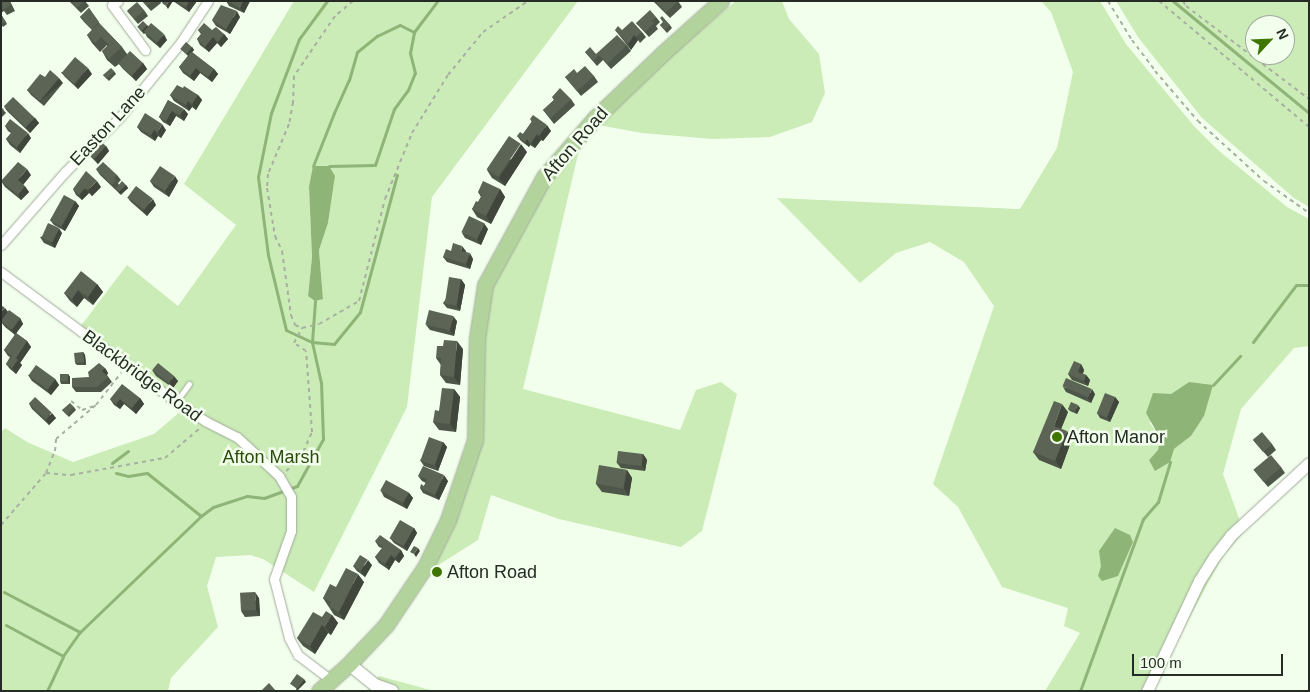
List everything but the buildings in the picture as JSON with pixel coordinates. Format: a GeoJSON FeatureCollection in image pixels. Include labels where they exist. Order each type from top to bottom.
{"type":"FeatureCollection","features":[{"type":"Feature","properties":{"kind":"main road","name":"Afton Road"},"geometry":{"type":"LineString","coordinates":[[319,691],[373,640],[397,609],[425,567],[448,520],[475,440],[476,338],[486,285],[544,177],[594,118],[662,53],[721,1]]}},
{"type":"Feature","properties":{"kind":"main road"},"geometry":{"type":"LineString","coordinates":[[349,664],[375,685],[392,691]]}},
{"type":"Feature","properties":{"kind":"street","name":"Easton Lane"},"geometry":{"type":"LineString","coordinates":[[1,245],[65,172],[120,117],[181,42],[208,1]]}},
{"type":"Feature","properties":{"kind":"street"},"geometry":{"type":"LineString","coordinates":[[113,3],[145,50]]}},
{"type":"Feature","properties":{"kind":"street","name":"Blackbridge Road"},"geometry":{"type":"LineString","coordinates":[[1,272],[176,402],[205,421],[237,437],[281,478],[291,497],[291,531],[274,579],[289,638],[298,655],[331,680]]}},
{"type":"Feature","properties":{"kind":"street"},"geometry":{"type":"LineString","coordinates":[[1147,691],[1199,581],[1214,557],[1231,535],[1309,463]]}},
{"type":"Feature","properties":{"kind":"lane"},"geometry":{"type":"LineString","coordinates":[[176,402],[189,384]]}},
{"type":"Feature","properties":{"kind":"path"},"geometry":{"type":"LineString","coordinates":[[353,1],[335,16],[294,76],[293,102],[289,124],[268,174],[268,196],[276,236],[284,261],[291,315],[295,324],[302,328],[320,324],[359,301],[385,199],[412,133],[448,75],[483,32],[528,1]]}},
{"type":"Feature","properties":{"kind":"path"},"geometry":{"type":"LineString","coordinates":[[1108,1],[1128,34],[1155,72],[1198,121],[1264,181],[1309,213]]}},
{"type":"Feature","properties":{"kind":"path"},"geometry":{"type":"LineString","coordinates":[[1159,1],[1309,127]]}},
{"type":"Feature","properties":{"kind":"path"},"geometry":{"type":"LineString","coordinates":[[1183,1],[1186,6],[1284,82],[1309,99]]}},
{"type":"Feature","properties":{"kind":"path"},"geometry":{"type":"LineString","coordinates":[[281,478],[300,459],[312,432],[306,351],[294,343],[302,328]]}},
{"type":"Feature","properties":{"kind":"path"},"geometry":{"type":"LineString","coordinates":[[1,525],[46,473],[55,451],[56,439],[96,406],[127,366]]}},
{"type":"Feature","properties":{"kind":"path"},"geometry":{"type":"LineString","coordinates":[[71,401],[82,410],[96,406]]}},
{"type":"Feature","properties":{"kind":"path"},"geometry":{"type":"LineString","coordinates":[[46,473],[70,475],[165,458],[205,421]]}},
{"type":"Feature","properties":{"kind":"green space","name":"Afton Marsh"},"geometry":{"type":"Polygon","coordinates":[[[294,1],[578,1],[432,197],[407,407],[314,592],[263,559],[250,555],[216,557],[207,586],[218,627],[171,678],[168,691],[1,691],[1,432],[5,428],[27,442],[73,462],[154,434],[187,406],[80,327],[127,265],[178,306],[236,225],[184,184],[294,1]],[[335,176],[309,187],[312,257],[308,295],[323,299],[319,250],[328,223],[335,176]]]}},
{"type":"Feature","properties":{"kind":"green space"},"geometry":{"type":"Polygon","coordinates":[[[736,1],[782,1],[789,19],[819,54],[825,93],[812,122],[770,137],[712,139],[642,133],[598,125],[665,60],[736,1]]]}},
{"type":"Feature","properties":{"kind":"green space"},"geometry":{"type":"Polygon","coordinates":[[[1041,1],[1100,1],[1126,44],[1194,126],[1218,150],[1287,207],[1309,219],[1309,346],[1294,348],[1241,409],[1223,474],[1244,532],[1224,555],[1208,583],[1168,658],[1154,691],[1045,691],[1080,633],[1064,626],[1068,608],[1002,587],[958,507],[933,484],[994,306],[964,262],[930,242],[896,253],[860,283],[777,198],[1020,209],[1057,148],[1073,72],[1051,12],[1041,1]],[[1189,382],[1171,394],[1150,423],[1160,438],[1158,450],[1149,460],[1174,449],[1191,436],[1204,416],[1189,382]]]}},
{"type":"Feature","properties":{"kind":"green space"},"geometry":{"type":"Polygon","coordinates":[[[1116,1],[1309,1],[1309,207],[1294,198],[1202,118],[1138,37],[1116,1]]]}},
{"type":"Feature","properties":{"kind":"green space"},"geometry":{"type":"Polygon","coordinates":[[[580,146],[523,389],[680,430],[696,390],[721,382],[737,394],[702,531],[681,547],[559,519],[491,495],[478,540],[429,571],[452,523],[482,441],[485,339],[492,285],[547,181],[580,146]]]}},
{"type":"Feature","properties":{"kind":"green space"},"geometry":{"type":"Polygon","coordinates":[[[379,676],[434,691],[367,691],[379,676]]]}},
{"type":"Feature","properties":{"kind":"shaded area"},"geometry":{"type":"Polygon","coordinates":[[[313,166],[329,166],[335,176],[328,223],[319,250],[323,299],[315,301],[308,296],[312,257],[309,187],[313,166]]]}},
{"type":"Feature","properties":{"kind":"shaded area"},"geometry":{"type":"Polygon","coordinates":[[[1189,382],[1213,385],[1204,416],[1191,436],[1174,449],[1170,462],[1155,471],[1149,460],[1158,450],[1160,438],[1146,413],[1153,393],[1171,394],[1189,382]]]}},
{"type":"Feature","properties":{"kind":"shaded area"},"geometry":{"type":"Polygon","coordinates":[[[1115,528],[1130,535],[1133,542],[1118,576],[1102,581],[1098,576],[1101,566],[1099,551],[1115,528]]]}},
{"type":"Feature","properties":{"kind":"waterway"},"geometry":{"type":"LineString","coordinates":[[327,1],[299,39],[271,113],[258,177],[268,255],[286,330],[312,342],[334,344],[360,312],[397,175]]}},
{"type":"Feature","properties":{"kind":"waterway"},"geometry":{"type":"LineString","coordinates":[[329,166],[375,165],[394,109],[408,90],[415,73],[410,53],[414,32],[437,1]]}},
{"type":"Feature","properties":{"kind":"waterway"},"geometry":{"type":"LineString","coordinates":[[1173,1],[1309,113]]}},
{"type":"Feature","properties":{"kind":"waterway"},"geometry":{"type":"LineString","coordinates":[[313,166],[349,80],[357,52],[377,36],[400,25],[414,32]]}},
{"type":"Feature","properties":{"kind":"waterway"},"geometry":{"type":"LineString","coordinates":[[1253,342],[1296,285],[1309,285]]}},
{"type":"Feature","properties":{"kind":"waterway"},"geometry":{"type":"LineString","coordinates":[[47,691],[63,656],[80,632],[201,516],[213,507],[247,496],[264,498],[297,486],[323,439],[321,383],[312,342],[315,301]]}},
{"type":"Feature","properties":{"kind":"waterway"},"geometry":{"type":"LineString","coordinates":[[1213,385],[1240,356]]}},
{"type":"Feature","properties":{"kind":"waterway"},"geometry":{"type":"LineString","coordinates":[[112,463],[128,451]]}},
{"type":"Feature","properties":{"kind":"waterway"},"geometry":{"type":"LineString","coordinates":[[1080,691],[1143,519],[1158,502],[1170,462]]}},
{"type":"Feature","properties":{"kind":"waterway"},"geometry":{"type":"LineString","coordinates":[[116,473],[128,476],[147,473],[201,516]]}},
{"type":"Feature","properties":{"kind":"waterway"},"geometry":{"type":"LineString","coordinates":[[4,592],[80,632]]}},
{"type":"Feature","properties":{"kind":"waterway"},"geometry":{"type":"LineString","coordinates":[[6,625],[63,656]]}},
{"type":"Feature","properties":{"kind":"place","name":"Afton Manor"},"geometry":{"type":"Point","coordinates":[1057,437]}},
{"type":"Feature","properties":{"kind":"place","name":"Afton Road"},"geometry":{"type":"Point","coordinates":[437,572]}}]}
